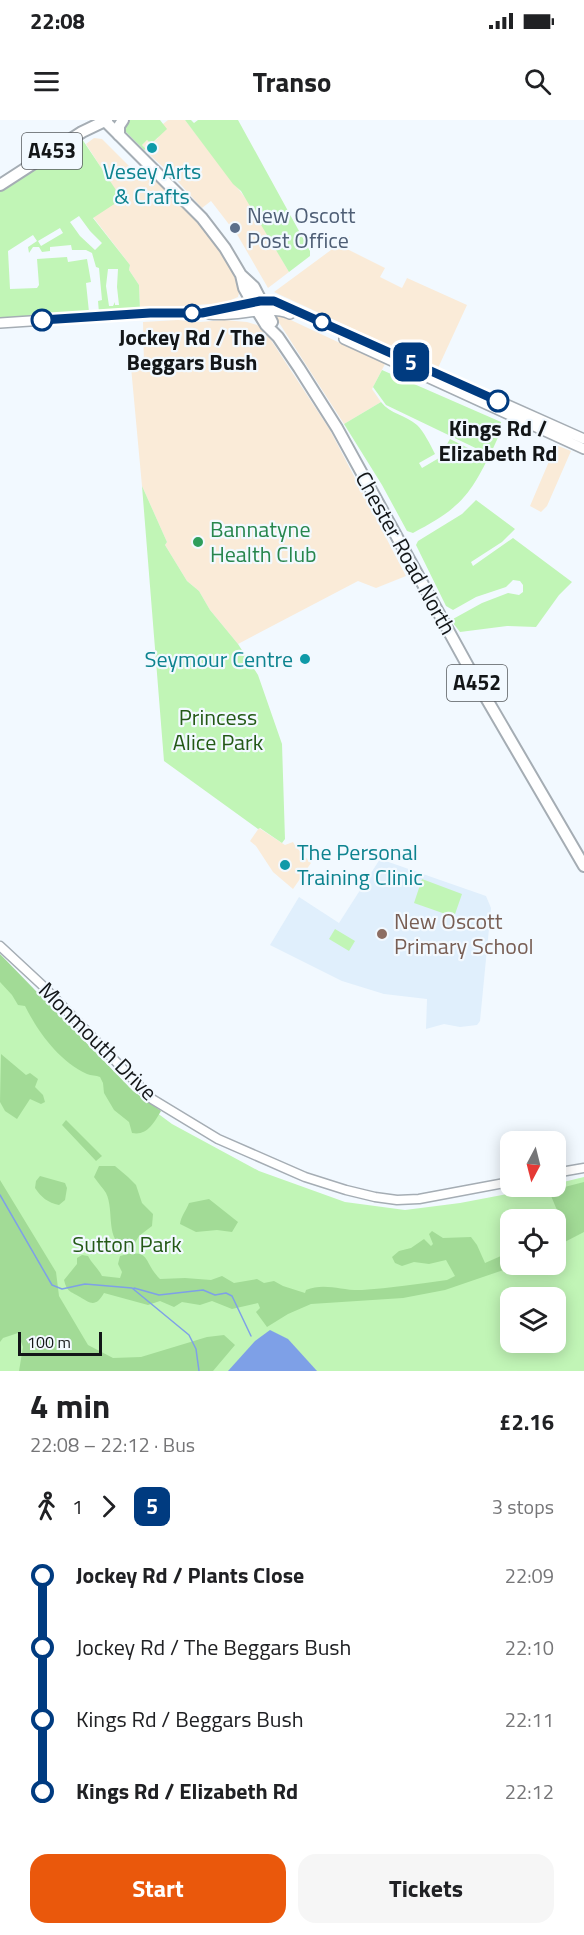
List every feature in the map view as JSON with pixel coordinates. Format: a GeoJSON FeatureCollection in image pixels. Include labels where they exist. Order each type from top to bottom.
{"type":"FeatureCollection","features":[{"type":"Feature","properties":{"kind":"main road","name":"A452"},"geometry":{"type":"LineString","coordinates":[[105,120],[214,232],[241,275],[244,288],[259,307]]}},
{"type":"Feature","properties":{"kind":"main road","name":"A453"},"geometry":{"type":"LineString","coordinates":[[0,184],[105,120]]}},
{"type":"Feature","properties":{"kind":"main road"},"geometry":{"type":"LineString","coordinates":[[119,135],[119,126],[123,120]]}},
{"type":"Feature","properties":{"kind":"main road"},"geometry":{"type":"LineString","coordinates":[[0,323],[150,313],[202,313],[280,304],[584,439]]}},
{"type":"Feature","properties":{"kind":"main road"},"geometry":{"type":"LineString","coordinates":[[259,307],[279,310],[301,318],[584,449]]}},
{"type":"Feature","properties":{"kind":"main road","name":"Chester Road North"},"geometry":{"type":"LineString","coordinates":[[259,307],[266,325],[278,337],[337,428],[475,679],[584,866]]}},
{"type":"Feature","properties":{"kind":"street","name":"Monmouth Drive"},"geometry":{"type":"LineString","coordinates":[[0,946],[152,1099],[218,1139],[305,1177],[375,1197],[397,1200],[419,1199],[500,1184]]}},
{"type":"Feature","properties":{"kind":"street"},"geometry":{"type":"LineString","coordinates":[[566,1171],[584,1168]]}},
{"type":"Feature","properties":{"kind":"shaded area"},"geometry":{"type":"Polygon","coordinates":[[[168,120],[185,120],[250,204],[289,272],[268,288],[238,236],[211,201],[202,208],[171,174],[144,150],[146,149],[142,145],[147,140],[151,144],[158,138],[163,124],[168,120]]]}},
{"type":"Feature","properties":{"kind":"shaded area"},"geometry":{"type":"Polygon","coordinates":[[[94,138],[102,139],[134,173],[144,167],[207,229],[224,253],[240,289],[238,297],[224,303],[140,309],[139,285],[129,270],[130,265],[93,217],[121,199],[86,144],[94,138]]]}},
{"type":"Feature","properties":{"kind":"shaded area"},"geometry":{"type":"Polygon","coordinates":[[[350,236],[345,248],[385,268],[380,277],[402,288],[407,278],[467,305],[438,368],[274,292],[350,236]]]}},
{"type":"Feature","properties":{"kind":"shaded area"},"geometry":{"type":"Polygon","coordinates":[[[278,314],[385,364],[372,389],[381,402],[344,424],[276,318],[278,314]]]}},
{"type":"Feature","properties":{"kind":"shaded area"},"geometry":{"type":"Polygon","coordinates":[[[178,320],[247,322],[257,325],[267,334],[330,430],[406,576],[376,588],[358,581],[238,644],[210,610],[199,591],[187,581],[165,545],[167,542],[142,486],[131,367],[144,365],[143,322],[178,320]]]}},
{"type":"Feature","properties":{"kind":"shaded area"},"geometry":{"type":"Polygon","coordinates":[[[556,445],[571,451],[547,506],[541,512],[530,506],[556,445]]]}},
{"type":"Feature","properties":{"kind":"shaded area"},"geometry":{"type":"Polygon","coordinates":[[[259,828],[285,845],[293,842],[311,863],[293,889],[273,872],[256,846],[250,841],[259,828]]]}},
{"type":"Feature","properties":{"kind":"shaded area","name":"New Oscott Primary School"},"geometry":{"type":"Polygon","coordinates":[[[380,859],[486,896],[491,908],[480,1021],[477,1025],[460,1027],[444,1024],[426,1029],[427,999],[384,994],[342,981],[270,945],[299,897],[339,923],[380,859]]]}},
{"type":"Feature","properties":{"kind":"green space"},"geometry":{"type":"Polygon","coordinates":[[[129,120],[160,120],[167,129],[151,144],[147,140],[142,145],[146,149],[144,150],[126,132],[125,125],[129,120]]]}},
{"type":"Feature","properties":{"kind":"green space"},"geometry":{"type":"Polygon","coordinates":[[[185,120],[191,120],[194,123],[198,120],[238,120],[310,251],[310,256],[289,272],[241,191],[233,184],[185,120]]]}},
{"type":"Feature","properties":{"kind":"green space"},"geometry":{"type":"Polygon","coordinates":[[[82,139],[122,199],[93,218],[130,265],[129,270],[139,285],[140,309],[99,313],[98,301],[102,300],[99,268],[96,267],[92,253],[86,250],[72,250],[71,245],[50,247],[50,251],[42,252],[39,247],[33,247],[29,253],[28,247],[37,241],[33,235],[8,251],[10,289],[37,288],[39,285],[37,259],[67,257],[68,262],[87,259],[91,282],[86,283],[89,312],[0,319],[0,190],[82,139]],[[79,216],[70,222],[80,236],[95,250],[102,243],[79,216]],[[60,228],[38,241],[41,246],[63,233],[60,228]],[[108,269],[106,286],[109,306],[113,306],[115,302],[115,305],[119,305],[118,269],[108,269]]]}},
{"type":"Feature","properties":{"kind":"green space"},"geometry":{"type":"Polygon","coordinates":[[[382,370],[501,422],[501,431],[490,455],[386,405],[373,387],[382,370]]]}},
{"type":"Feature","properties":{"kind":"green space"},"geometry":{"type":"Polygon","coordinates":[[[381,402],[417,425],[424,435],[435,454],[419,463],[422,468],[439,458],[450,439],[488,458],[474,484],[458,503],[439,518],[413,533],[407,531],[344,424],[381,402]]]}},
{"type":"Feature","properties":{"kind":"green space","name":"Princess Alice Park"},"geometry":{"type":"Polygon","coordinates":[[[142,486],[167,542],[165,545],[187,581],[199,591],[210,610],[238,644],[258,675],[282,744],[285,839],[282,843],[260,828],[258,829],[164,761],[142,486]]]}},
{"type":"Feature","properties":{"kind":"green space"},"geometry":{"type":"Polygon","coordinates":[[[476,500],[515,529],[502,542],[471,562],[473,566],[513,538],[572,582],[559,595],[536,627],[507,626],[460,632],[453,623],[453,619],[482,603],[508,593],[519,595],[523,592],[523,585],[520,581],[513,580],[506,587],[476,597],[453,610],[446,606],[416,545],[418,541],[462,514],[476,500]]]}},
{"type":"Feature","properties":{"kind":"green space"},"geometry":{"type":"Polygon","coordinates":[[[422,879],[462,894],[454,917],[414,903],[422,879]]]}},
{"type":"Feature","properties":{"kind":"green space"},"geometry":{"type":"Polygon","coordinates":[[[335,929],[355,941],[349,951],[329,939],[335,929]]]}},
{"type":"Feature","properties":{"kind":"green space"},"geometry":{"type":"Polygon","coordinates":[[[0,954],[133,1091],[161,1111],[150,1128],[142,1133],[132,1133],[129,1122],[114,1110],[104,1093],[100,1077],[89,1075],[67,1062],[50,1045],[25,1006],[18,1005],[0,982],[0,954]]]}},
{"type":"Feature","properties":{"kind":"green space","name":"Sutton Park"},"geometry":{"type":"Polygon","coordinates":[[[0,958],[122,1087],[172,1124],[259,1171],[345,1202],[405,1210],[500,1195],[566,1197],[566,1181],[584,1177],[584,1371],[0,1371],[0,958]]]}},
{"type":"Feature","properties":{"kind":"green space"},"geometry":{"type":"Polygon","coordinates":[[[1,1054],[26,1075],[30,1073],[38,1079],[35,1087],[43,1095],[45,1102],[41,1104],[30,1099],[17,1119],[5,1111],[0,1102],[1,1054]]]}},
{"type":"Feature","properties":{"kind":"green space"},"geometry":{"type":"Polygon","coordinates":[[[66,1120],[102,1156],[96,1161],[62,1125],[66,1120]]]}},
{"type":"Feature","properties":{"kind":"green space"},"geometry":{"type":"Polygon","coordinates":[[[99,1166],[115,1166],[128,1177],[136,1185],[142,1203],[153,1214],[152,1226],[139,1236],[133,1246],[127,1249],[115,1239],[109,1200],[94,1177],[99,1166]]]}},
{"type":"Feature","properties":{"kind":"green space"},"geometry":{"type":"Polygon","coordinates":[[[40,1176],[65,1183],[67,1188],[65,1200],[59,1205],[45,1199],[35,1188],[40,1176]]]}},
{"type":"Feature","properties":{"kind":"green space"},"geometry":{"type":"Polygon","coordinates":[[[0,1180],[56,1272],[59,1296],[88,1345],[113,1358],[141,1357],[207,1337],[224,1335],[235,1345],[213,1371],[19,1371],[23,1347],[18,1333],[3,1338],[0,1342],[0,1180]]]}},
{"type":"Feature","properties":{"kind":"green space"},"geometry":{"type":"Polygon","coordinates":[[[584,1182],[584,1232],[566,1241],[566,1209],[556,1209],[552,1197],[566,1197],[566,1187],[584,1182]]]}},
{"type":"Feature","properties":{"kind":"green space"},"geometry":{"type":"Polygon","coordinates":[[[209,1199],[238,1222],[232,1232],[217,1230],[196,1232],[180,1224],[189,1203],[209,1199]]]}},
{"type":"Feature","properties":{"kind":"green space"},"geometry":{"type":"Polygon","coordinates":[[[432,1231],[443,1238],[471,1237],[485,1263],[500,1256],[500,1271],[445,1290],[403,1298],[311,1304],[267,1327],[256,1312],[260,1308],[258,1303],[232,1309],[212,1301],[200,1305],[182,1302],[174,1307],[160,1301],[148,1305],[104,1293],[98,1301],[93,1303],[69,1291],[64,1280],[77,1264],[77,1258],[82,1255],[88,1256],[102,1276],[120,1278],[122,1272],[118,1264],[120,1256],[130,1254],[142,1255],[160,1279],[211,1280],[222,1276],[234,1283],[257,1279],[264,1283],[274,1281],[305,1293],[306,1290],[320,1287],[362,1290],[447,1280],[455,1276],[446,1260],[429,1264],[414,1262],[402,1266],[395,1263],[392,1257],[399,1251],[411,1248],[424,1239],[431,1246],[433,1244],[429,1234],[432,1231]]]}},
{"type":"Feature","properties":{"kind":"water"},"geometry":{"type":"Polygon","coordinates":[[[270,1330],[288,1339],[317,1371],[228,1371],[255,1341],[270,1330]]]}},
{"type":"Feature","properties":{"kind":"waterway"},"geometry":{"type":"LineString","coordinates":[[0,1195],[52,1285],[62,1289],[85,1284],[132,1288],[189,1335],[196,1349],[199,1371]]}},
{"type":"Feature","properties":{"kind":"waterway"},"geometry":{"type":"LineString","coordinates":[[134,1288],[159,1295],[203,1290],[215,1295],[226,1293],[232,1296],[251,1336]]}},
{"type":"Feature","properties":{"kind":"bus line","name":"5"},"geometry":{"type":"LineString","coordinates":[[42,320],[150,313],[202,313],[260,301],[274,301],[498,401]]}},
{"type":"Feature","properties":{"kind":"place","name":"Vesey Arts & Crafts"},"geometry":{"type":"Point","coordinates":[152,148]}},
{"type":"Feature","properties":{"kind":"place","name":"New Oscott Post Office"},"geometry":{"type":"Point","coordinates":[235,228]}},
{"type":"Feature","properties":{"kind":"place","name":"Jockey Rd / The Beggars Bush"},"geometry":{"type":"Point","coordinates":[192,313]}},
{"type":"Feature","properties":{"kind":"place","name":"Kings Rd / Elizabeth Rd"},"geometry":{"type":"Point","coordinates":[498,401]}},
{"type":"Feature","properties":{"kind":"place","name":"Bannatyne Health Club"},"geometry":{"type":"Point","coordinates":[198,542]}},
{"type":"Feature","properties":{"kind":"place","name":"Seymour Centre"},"geometry":{"type":"Point","coordinates":[305,659]}},
{"type":"Feature","properties":{"kind":"place","name":"The Personal Training Clinic"},"geometry":{"type":"Point","coordinates":[285,865]}},
{"type":"Feature","properties":{"kind":"place","name":"New Oscott Primary School"},"geometry":{"type":"Point","coordinates":[382,934]}}]}
